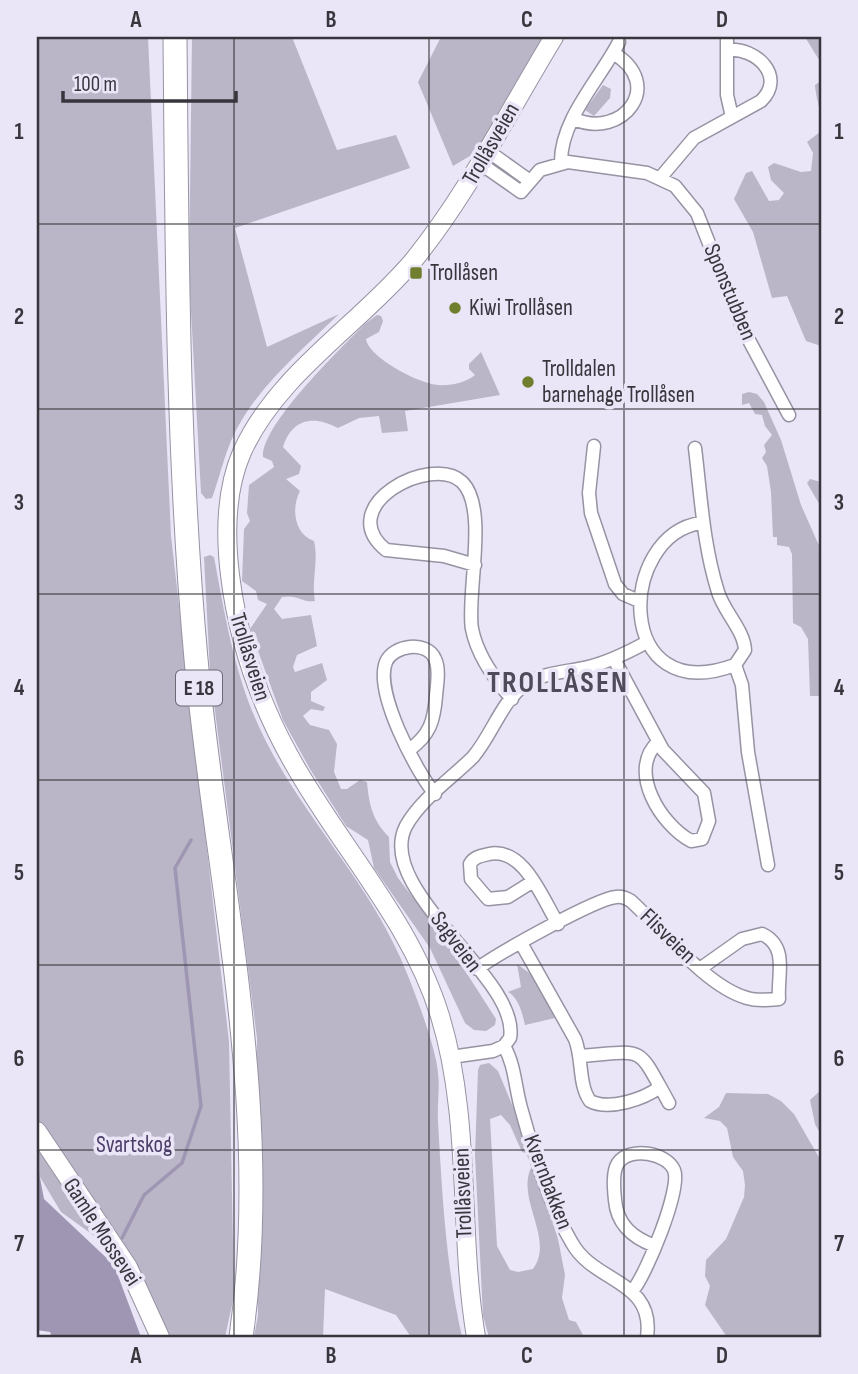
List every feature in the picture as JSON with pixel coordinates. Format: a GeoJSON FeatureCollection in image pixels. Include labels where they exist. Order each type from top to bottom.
{"type":"FeatureCollection","features":[{"type":"Feature","properties":{"kind":"highway","name":"E 18"},"geometry":{"type":"LineString","coordinates":[[161,37],[171,409],[180,573],[199,777],[230,1015],[241,1149],[238,1261],[230,1337]]}},
{"type":"Feature","properties":{"kind":"highway","name":"E 18"},"geometry":{"type":"LineString","coordinates":[[175,37],[178,366],[188,561],[212,804],[240,1014],[251,1146],[249,1262],[241,1337]]}},
{"type":"Feature","properties":{"kind":"street","name":"Trollåsveien"},"geometry":{"type":"LineString","coordinates":[[475,1337],[465,1247],[459,1105],[451,1057],[435,1001],[409,942],[378,890],[302,778],[264,705],[237,619],[226,529],[236,468],[260,421],[296,378],[410,264],[453,208],[554,37]]}},
{"type":"Feature","properties":{"kind":"street"},"geometry":{"type":"LineString","coordinates":[[661,177],[694,138],[732,117],[764,98],[770,84],[763,65],[755,54],[727,43],[727,95],[732,117]]}},
{"type":"Feature","properties":{"kind":"street"},"geometry":{"type":"LineString","coordinates":[[484,157],[521,192],[540,170],[561,163],[562,144],[574,119],[616,47],[637,80],[638,93],[633,103],[621,116],[609,121],[587,123],[574,119]]}},
{"type":"Feature","properties":{"kind":"street"},"geometry":{"type":"LineString","coordinates":[[484,157],[530,181]]}},
{"type":"Feature","properties":{"kind":"street","name":"Sponstubben"},"geometry":{"type":"LineString","coordinates":[[561,163],[595,164],[661,177],[682,192],[697,214],[743,329],[789,415]]}},
{"type":"Feature","properties":{"kind":"street"},"geometry":{"type":"LineString","coordinates":[[594,446],[589,493],[592,513],[615,584],[623,594],[639,601]]}},
{"type":"Feature","properties":{"kind":"street"},"geometry":{"type":"LineString","coordinates":[[695,448],[701,523],[720,599],[744,641],[744,654],[735,665],[700,671],[678,669],[658,656],[646,642],[639,601],[646,577],[665,540],[683,527],[701,523]]}},
{"type":"Feature","properties":{"kind":"street"},"geometry":{"type":"LineString","coordinates":[[475,565],[444,556],[386,550],[373,528],[371,512],[375,502],[387,492],[426,475],[443,473],[457,478],[466,486],[472,506],[475,565],[473,632],[492,673],[512,699]]}},
{"type":"Feature","properties":{"kind":"street","name":"Sagveien"},"geometry":{"type":"LineString","coordinates":[[504,1046],[510,1034],[509,1020],[497,997],[416,888],[402,861],[401,846],[406,826],[486,741],[522,687],[537,678],[614,659],[646,642]]}},
{"type":"Feature","properties":{"kind":"street"},"geometry":{"type":"LineString","coordinates":[[409,750],[428,733],[434,712],[436,661],[431,653],[419,648],[394,652],[384,668],[389,703],[409,750],[435,794]]}},
{"type":"Feature","properties":{"kind":"street"},"geometry":{"type":"LineString","coordinates":[[614,659],[658,742],[704,793],[709,821],[702,839],[691,841],[679,833],[650,793],[648,759],[658,742]]}},
{"type":"Feature","properties":{"kind":"street"},"geometry":{"type":"LineString","coordinates":[[735,665],[742,685],[748,752],[768,865]]}},
{"type":"Feature","properties":{"kind":"street"},"geometry":{"type":"LineString","coordinates":[[532,882],[508,897],[491,900],[476,887],[469,875],[470,864],[483,855],[505,853],[514,858],[532,882],[558,924]]}},
{"type":"Feature","properties":{"kind":"street","name":"Flisveien"},"geometry":{"type":"LineString","coordinates":[[477,969],[601,901],[623,897],[631,901],[701,968],[736,994],[754,999],[779,999],[780,952],[771,938],[762,934],[747,936],[701,968]]}},
{"type":"Feature","properties":{"kind":"street"},"geometry":{"type":"LineString","coordinates":[[521,943],[570,1029],[581,1056],[585,1092],[595,1103],[629,1100],[660,1087]]}},
{"type":"Feature","properties":{"kind":"street"},"geometry":{"type":"LineString","coordinates":[[451,1057],[493,1051],[504,1046]]}},
{"type":"Feature","properties":{"kind":"street","name":"Kvernbakken"},"geometry":{"type":"LineString","coordinates":[[504,1046],[512,1062],[522,1114],[571,1242],[587,1263],[633,1290]]}},
{"type":"Feature","properties":{"kind":"street"},"geometry":{"type":"LineString","coordinates":[[581,1056],[631,1051],[645,1062],[669,1103]]}},
{"type":"Feature","properties":{"kind":"street","name":"Gamle Mossevei"},"geometry":{"type":"LineString","coordinates":[[37,1131],[128,1267],[160,1337]]}},
{"type":"Feature","properties":{"kind":"street"},"geometry":{"type":"LineString","coordinates":[[650,1335],[646,1318],[633,1290],[642,1278],[654,1246],[676,1186],[676,1176],[672,1166],[663,1158],[652,1154],[630,1156],[620,1161],[616,1168],[617,1212],[631,1234],[654,1246]]}},
{"type":"Feature","properties":{"kind":"green space","name":"Svartskog"},"geometry":{"type":"Polygon","coordinates":[[[37,37],[148,37],[171,536],[229,1042],[234,1296],[225,1337],[165,1337],[100,1240],[61,1212],[37,1172],[37,37]]]}},
{"type":"Feature","properties":{"kind":"green space"},"geometry":{"type":"Polygon","coordinates":[[[192,37],[292,37],[337,150],[396,135],[410,168],[235,228],[267,347],[339,314],[294,357],[251,405],[231,441],[212,498],[206,499],[201,493],[189,275],[192,37]]]}},
{"type":"Feature","properties":{"kind":"green space"},"geometry":{"type":"Polygon","coordinates":[[[441,37],[549,37],[485,147],[453,166],[418,82],[441,37]]]}},
{"type":"Feature","properties":{"kind":"green space"},"geometry":{"type":"Polygon","coordinates":[[[805,37],[821,37],[821,63],[805,37]]]}},
{"type":"Feature","properties":{"kind":"green space"},"geometry":{"type":"Polygon","coordinates":[[[821,81],[821,125],[815,85],[821,81]]]}},
{"type":"Feature","properties":{"kind":"green space"},"geometry":{"type":"Polygon","coordinates":[[[603,85],[611,89],[610,98],[594,116],[585,110],[603,85]]]}},
{"type":"Feature","properties":{"kind":"green space"},"geometry":{"type":"Polygon","coordinates":[[[821,125],[821,346],[806,341],[787,296],[772,298],[753,232],[734,199],[746,173],[752,171],[769,201],[779,200],[784,193],[771,180],[768,167],[774,163],[801,172],[811,171],[813,153],[807,142],[820,132],[821,125]]]}},
{"type":"Feature","properties":{"kind":"green space"},"geometry":{"type":"Polygon","coordinates":[[[377,315],[381,316],[383,321],[379,332],[366,339],[369,346],[385,362],[430,384],[448,385],[475,375],[469,369],[469,364],[481,352],[500,395],[405,411],[408,431],[382,433],[379,416],[359,418],[338,428],[321,421],[305,422],[292,430],[283,447],[301,466],[299,474],[286,479],[300,491],[295,512],[298,527],[307,538],[314,541],[315,601],[282,597],[274,609],[282,619],[311,615],[317,646],[297,655],[293,667],[295,672],[322,663],[327,680],[311,692],[311,701],[325,707],[323,711],[311,709],[303,716],[310,725],[329,730],[337,744],[334,772],[341,789],[347,789],[360,780],[367,782],[373,812],[389,837],[390,862],[398,878],[446,941],[496,1019],[495,1025],[486,1031],[474,1030],[465,1023],[430,948],[374,868],[368,840],[346,826],[283,720],[250,629],[267,604],[258,600],[256,591],[242,581],[244,529],[250,521],[247,513],[249,485],[274,467],[272,461],[263,457],[266,443],[288,407],[305,387],[366,323],[377,315]]]}},
{"type":"Feature","properties":{"kind":"green space"},"geometry":{"type":"Polygon","coordinates":[[[742,394],[757,394],[764,402],[781,440],[801,505],[821,550],[821,696],[810,696],[808,639],[801,627],[793,623],[792,554],[789,547],[777,545],[777,537],[773,537],[771,492],[767,466],[762,458],[766,452],[764,445],[772,435],[765,426],[762,415],[755,414],[749,403],[742,405],[742,394]]]}},
{"type":"Feature","properties":{"kind":"green space"},"geometry":{"type":"Polygon","coordinates":[[[810,479],[821,482],[821,507],[807,483],[810,479]]]}},
{"type":"Feature","properties":{"kind":"green space"},"geometry":{"type":"Polygon","coordinates":[[[204,557],[214,557],[227,624],[244,689],[261,731],[276,761],[385,927],[417,998],[428,1032],[438,1073],[441,1176],[452,1284],[462,1337],[411,1337],[396,1315],[325,1289],[323,1337],[254,1337],[258,1315],[257,1038],[210,672],[204,557]]]}},
{"type":"Feature","properties":{"kind":"green space"},"geometry":{"type":"Polygon","coordinates":[[[517,964],[532,975],[555,1018],[525,1025],[517,1002],[508,992],[521,987],[517,964]]]}},
{"type":"Feature","properties":{"kind":"green space"},"geometry":{"type":"Polygon","coordinates":[[[489,1063],[498,1071],[531,1150],[530,1154],[522,1152],[510,1125],[501,1115],[490,1119],[497,1246],[510,1270],[518,1272],[533,1269],[539,1257],[538,1232],[528,1193],[531,1168],[536,1171],[558,1239],[565,1275],[562,1298],[569,1320],[576,1322],[584,1337],[489,1337],[483,1316],[475,1155],[478,1070],[480,1065],[489,1063]]]}},
{"type":"Feature","properties":{"kind":"green space"},"geometry":{"type":"Polygon","coordinates":[[[821,1090],[821,1135],[815,1124],[810,1100],[821,1090]]]}},
{"type":"Feature","properties":{"kind":"green space"},"geometry":{"type":"Polygon","coordinates":[[[726,1093],[768,1094],[781,1101],[794,1114],[821,1161],[821,1337],[727,1337],[705,1305],[710,1286],[705,1276],[706,1260],[726,1239],[744,1197],[743,1171],[733,1157],[727,1128],[720,1121],[704,1118],[719,1107],[726,1093]]]}},
{"type":"Feature","properties":{"kind":"shaded area"},"geometry":{"type":"Polygon","coordinates":[[[37,1162],[44,1199],[114,1265],[141,1337],[52,1337],[50,1332],[37,1330],[37,1162]]]}},
{"type":"Feature","properties":{"kind":"waterway"},"geometry":{"type":"LineString","coordinates":[[122,1238],[144,1195],[182,1163],[201,1106],[175,868],[191,840]]}},
{"type":"Feature","properties":{"kind":"place","name":"Trollåsen"},"geometry":{"type":"Point","coordinates":[416,273]}},
{"type":"Feature","properties":{"kind":"place","name":"Kiwi Trollåsen"},"geometry":{"type":"Point","coordinates":[455,308]}},
{"type":"Feature","properties":{"kind":"place","name":"Trolldalen barnehage Trollåsen"},"geometry":{"type":"Point","coordinates":[528,382]}},
{"type":"Feature","properties":{"kind":"district","name":"TROLLÅSEN"},"geometry":{"type":"Point","coordinates":[558,683]}}]}
